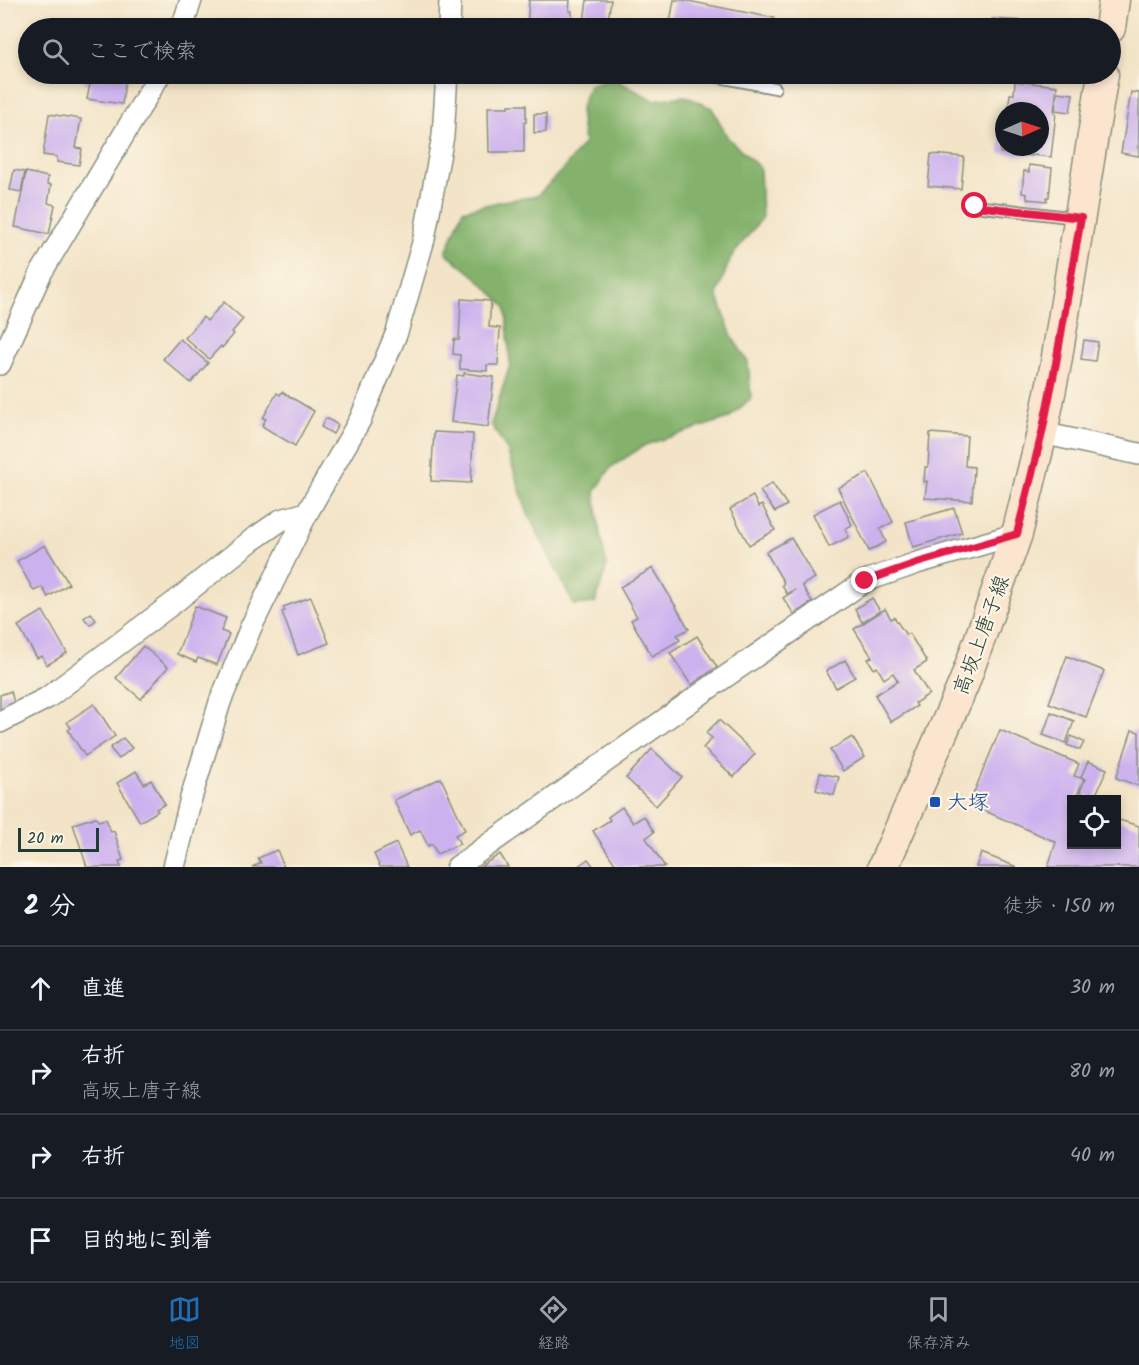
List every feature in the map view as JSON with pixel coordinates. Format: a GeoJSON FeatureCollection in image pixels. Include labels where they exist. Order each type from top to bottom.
{"type":"FeatureCollection","features":[{"type":"Feature","properties":{"kind":"main road"},"geometry":{"type":"LineString","coordinates":[[1111,18],[1114,0]]}},
{"type":"Feature","properties":{"kind":"main road","name":"高坂上唐子線"},"geometry":{"type":"LineString","coordinates":[[883,867],[964,683],[1017,534],[1042,433],[1056,363],[1101,84]]}},
{"type":"Feature","properties":{"kind":"street"},"geometry":{"type":"LineString","coordinates":[[185,18],[191,0]]}},
{"type":"Feature","properties":{"kind":"street"},"geometry":{"type":"LineString","coordinates":[[449,18],[450,0]]}},
{"type":"Feature","properties":{"kind":"street"},"geometry":{"type":"LineString","coordinates":[[0,364],[40,273],[154,84]]}},
{"type":"Feature","properties":{"kind":"street"},"geometry":{"type":"LineString","coordinates":[[174,867],[191,798],[220,702],[251,627],[307,513],[360,420],[397,332],[424,239],[443,136],[446,84]]}},
{"type":"Feature","properties":{"kind":"street"},"geometry":{"type":"LineString","coordinates":[[1042,433],[1139,454]]}},
{"type":"Feature","properties":{"kind":"street"},"geometry":{"type":"LineString","coordinates":[[0,722],[47,698],[281,520],[307,513]]}},
{"type":"Feature","properties":{"kind":"street"},"geometry":{"type":"LineString","coordinates":[[457,867],[722,679],[865,581],[1017,534]]}},
{"type":"Feature","properties":{"kind":"lane"},"geometry":{"type":"LineString","coordinates":[[755,84],[776,88]]}},
{"type":"Feature","properties":{"kind":"lane"},"geometry":{"type":"LineString","coordinates":[[975,206],[1081,218]]}},
{"type":"Feature","properties":{"kind":"green space"},"geometry":{"type":"Polygon","coordinates":[[[624,84],[654,100],[685,96],[712,108],[728,138],[760,168],[762,218],[731,257],[717,294],[732,337],[748,362],[751,398],[729,418],[645,445],[611,467],[595,492],[607,566],[595,603],[574,605],[528,514],[507,450],[491,424],[510,365],[506,307],[478,279],[446,253],[463,210],[537,196],[565,167],[584,143],[580,110],[589,85],[624,84]]]}},
{"type":"Feature","properties":{"kind":"building"},"geometry":{"type":"Polygon","coordinates":[[[529,0],[570,0],[569,11],[572,11],[572,18],[528,18],[529,0]]]}},
{"type":"Feature","properties":{"kind":"building"},"geometry":{"type":"Polygon","coordinates":[[[587,0],[611,0],[608,18],[584,18],[587,0]]]}},
{"type":"Feature","properties":{"kind":"building"},"geometry":{"type":"Polygon","coordinates":[[[674,0],[683,0],[774,18],[671,18],[674,0]]]}},
{"type":"Feature","properties":{"kind":"building"},"geometry":{"type":"Polygon","coordinates":[[[90,84],[125,84],[122,104],[87,99],[90,84]]]}},
{"type":"Feature","properties":{"kind":"building"},"geometry":{"type":"Polygon","coordinates":[[[1015,84],[1057,86],[1051,157],[1042,156],[1049,156],[1049,102],[1009,102],[1010,94],[1014,94],[1015,84]]]}},
{"type":"Feature","properties":{"kind":"building"},"geometry":{"type":"Polygon","coordinates":[[[1057,92],[1073,94],[1070,112],[1055,110],[1057,92]]]}},
{"type":"Feature","properties":{"kind":"building"},"geometry":{"type":"Polygon","coordinates":[[[1131,92],[1139,93],[1139,156],[1121,153],[1131,92]]]}},
{"type":"Feature","properties":{"kind":"building"},"geometry":{"type":"Polygon","coordinates":[[[509,105],[526,105],[524,152],[489,152],[488,107],[509,107],[509,105]]]}},
{"type":"Feature","properties":{"kind":"building"},"geometry":{"type":"Polygon","coordinates":[[[49,114],[81,119],[76,148],[82,149],[79,165],[57,162],[57,157],[43,155],[49,114]]]}},
{"type":"Feature","properties":{"kind":"building"},"geometry":{"type":"Polygon","coordinates":[[[534,114],[546,114],[546,132],[534,133],[534,114]]]}},
{"type":"Feature","properties":{"kind":"building"},"geometry":{"type":"Polygon","coordinates":[[[931,154],[964,157],[961,189],[928,186],[931,154]]]}},
{"type":"Feature","properties":{"kind":"building"},"geometry":{"type":"Polygon","coordinates":[[[1029,165],[1052,168],[1047,201],[1027,199],[1027,194],[1022,193],[1024,171],[1029,172],[1029,165]]]}},
{"type":"Feature","properties":{"kind":"building"},"geometry":{"type":"Polygon","coordinates":[[[14,170],[25,172],[21,192],[10,190],[14,170]]]}},
{"type":"Feature","properties":{"kind":"building"},"geometry":{"type":"Polygon","coordinates":[[[26,172],[48,177],[47,184],[51,185],[48,203],[55,205],[49,234],[15,227],[26,172]]]}},
{"type":"Feature","properties":{"kind":"building"},"geometry":{"type":"Polygon","coordinates":[[[461,299],[491,301],[489,327],[500,328],[498,365],[487,365],[487,371],[460,369],[460,355],[453,354],[454,339],[459,340],[461,299]]]}},
{"type":"Feature","properties":{"kind":"building"},"geometry":{"type":"Polygon","coordinates":[[[224,302],[243,319],[232,332],[234,334],[209,359],[185,338],[203,317],[207,321],[224,302]]]}},
{"type":"Feature","properties":{"kind":"building"},"geometry":{"type":"Polygon","coordinates":[[[180,339],[208,363],[191,383],[163,359],[180,339]]]}},
{"type":"Feature","properties":{"kind":"building"},"geometry":{"type":"Polygon","coordinates":[[[1084,340],[1098,342],[1095,361],[1081,359],[1084,340]]]}},
{"type":"Feature","properties":{"kind":"building"},"geometry":{"type":"Polygon","coordinates":[[[464,373],[494,377],[488,427],[451,422],[457,375],[464,376],[464,373]]]}},
{"type":"Feature","properties":{"kind":"building"},"geometry":{"type":"Polygon","coordinates":[[[282,392],[314,411],[295,446],[262,426],[266,419],[263,418],[277,393],[280,395],[282,392]]]}},
{"type":"Feature","properties":{"kind":"building"},"geometry":{"type":"Polygon","coordinates":[[[326,418],[338,425],[333,434],[321,427],[326,418]]]}},
{"type":"Feature","properties":{"kind":"building"},"geometry":{"type":"Polygon","coordinates":[[[434,432],[473,434],[471,483],[431,481],[434,432]]]}},
{"type":"Feature","properties":{"kind":"building"},"geometry":{"type":"Polygon","coordinates":[[[930,433],[967,436],[965,466],[974,467],[972,501],[925,498],[927,481],[924,482],[925,467],[928,467],[930,433]]]}},
{"type":"Feature","properties":{"kind":"building"},"geometry":{"type":"Polygon","coordinates":[[[868,473],[893,522],[880,529],[886,542],[869,551],[838,488],[868,473]]]}},
{"type":"Feature","properties":{"kind":"building"},"geometry":{"type":"Polygon","coordinates":[[[772,483],[787,505],[775,512],[760,491],[772,483]]]}},
{"type":"Feature","properties":{"kind":"building"},"geometry":{"type":"Polygon","coordinates":[[[753,496],[758,507],[762,505],[775,530],[749,545],[730,509],[753,496]]]}},
{"type":"Feature","properties":{"kind":"building"},"geometry":{"type":"Polygon","coordinates":[[[840,500],[852,525],[845,529],[849,537],[829,547],[813,514],[840,500]]]}},
{"type":"Feature","properties":{"kind":"building"},"geometry":{"type":"Polygon","coordinates":[[[954,508],[962,533],[913,547],[906,522],[954,508]]]}},
{"type":"Feature","properties":{"kind":"building"},"geometry":{"type":"Polygon","coordinates":[[[791,538],[815,578],[802,585],[812,602],[794,614],[783,598],[795,590],[787,594],[782,585],[784,583],[766,552],[791,538]]]}},
{"type":"Feature","properties":{"kind":"building"},"geometry":{"type":"Polygon","coordinates":[[[45,545],[69,584],[48,597],[42,587],[34,591],[17,561],[45,545]]]}},
{"type":"Feature","properties":{"kind":"building"},"geometry":{"type":"Polygon","coordinates":[[[653,568],[689,629],[677,635],[680,640],[652,656],[631,620],[637,617],[620,587],[653,568]]]}},
{"type":"Feature","properties":{"kind":"building"},"geometry":{"type":"Polygon","coordinates":[[[311,597],[329,643],[298,655],[282,612],[285,611],[283,607],[311,597]]]}},
{"type":"Feature","properties":{"kind":"building"},"geometry":{"type":"Polygon","coordinates":[[[872,598],[880,611],[862,622],[855,609],[872,598]]]}},
{"type":"Feature","properties":{"kind":"building"},"geometry":{"type":"Polygon","coordinates":[[[195,606],[226,618],[221,631],[229,634],[217,665],[198,658],[196,662],[177,654],[195,606]]]}},
{"type":"Feature","properties":{"kind":"building"},"geometry":{"type":"Polygon","coordinates":[[[885,609],[891,619],[894,617],[906,635],[909,633],[927,662],[914,670],[929,694],[915,703],[917,706],[891,722],[875,695],[898,681],[893,673],[884,679],[877,667],[874,669],[868,659],[872,657],[854,629],[885,609]]]}},
{"type":"Feature","properties":{"kind":"building"},"geometry":{"type":"Polygon","coordinates":[[[43,611],[67,653],[47,665],[42,656],[37,658],[18,626],[43,611]]]}},
{"type":"Feature","properties":{"kind":"building"},"geometry":{"type":"Polygon","coordinates":[[[91,613],[96,620],[90,625],[84,618],[91,613]]]}},
{"type":"Feature","properties":{"kind":"building"},"geometry":{"type":"Polygon","coordinates":[[[697,636],[717,667],[691,685],[670,653],[697,636]]]}},
{"type":"Feature","properties":{"kind":"building"},"geometry":{"type":"Polygon","coordinates":[[[143,646],[168,667],[141,699],[116,678],[143,646]]]}},
{"type":"Feature","properties":{"kind":"building"},"geometry":{"type":"Polygon","coordinates":[[[1067,656],[1104,671],[1086,717],[1049,703],[1067,656]]]}},
{"type":"Feature","properties":{"kind":"building"},"geometry":{"type":"Polygon","coordinates":[[[845,660],[855,677],[836,688],[826,671],[845,660]]]}},
{"type":"Feature","properties":{"kind":"building"},"geometry":{"type":"Polygon","coordinates":[[[11,691],[15,707],[0,714],[0,695],[11,691]]]}},
{"type":"Feature","properties":{"kind":"building"},"geometry":{"type":"Polygon","coordinates":[[[94,704],[115,736],[85,756],[68,730],[71,728],[67,722],[94,704]]]}},
{"type":"Feature","properties":{"kind":"building"},"geometry":{"type":"Polygon","coordinates":[[[1051,712],[1074,721],[1066,743],[1043,735],[1051,712]]]}},
{"type":"Feature","properties":{"kind":"building"},"geometry":{"type":"Polygon","coordinates":[[[719,720],[755,754],[734,777],[703,748],[712,738],[706,733],[719,720]]]}},
{"type":"Feature","properties":{"kind":"building"},"geometry":{"type":"Polygon","coordinates":[[[1000,730],[1079,764],[1074,776],[1084,779],[1077,795],[1067,795],[1067,849],[1121,849],[1121,821],[1139,826],[1139,867],[1048,867],[1056,842],[969,804],[1000,730]]]}},
{"type":"Feature","properties":{"kind":"building"},"geometry":{"type":"Polygon","coordinates":[[[1132,730],[1139,732],[1139,786],[1116,778],[1132,730]]]}},
{"type":"Feature","properties":{"kind":"building"},"geometry":{"type":"Polygon","coordinates":[[[1071,736],[1084,742],[1080,750],[1067,745],[1071,736]]]}},
{"type":"Feature","properties":{"kind":"building"},"geometry":{"type":"Polygon","coordinates":[[[852,737],[865,757],[843,771],[830,750],[852,737]]]}},
{"type":"Feature","properties":{"kind":"building"},"geometry":{"type":"Polygon","coordinates":[[[123,738],[132,748],[119,759],[110,748],[123,738]]]}},
{"type":"Feature","properties":{"kind":"building"},"geometry":{"type":"Polygon","coordinates":[[[652,749],[682,777],[656,806],[626,778],[652,749]]]}},
{"type":"Feature","properties":{"kind":"building"},"geometry":{"type":"Polygon","coordinates":[[[1088,761],[1107,769],[1096,795],[1086,795],[1080,792],[1085,779],[1081,777],[1088,761]]]}},
{"type":"Feature","properties":{"kind":"building"},"geometry":{"type":"Polygon","coordinates":[[[136,771],[144,784],[151,780],[165,804],[140,822],[117,783],[136,771]]]}},
{"type":"Feature","properties":{"kind":"building"},"geometry":{"type":"Polygon","coordinates":[[[820,773],[839,777],[834,795],[816,790],[820,773]]]}},
{"type":"Feature","properties":{"kind":"building"},"geometry":{"type":"Polygon","coordinates":[[[441,778],[465,830],[455,835],[460,844],[437,854],[432,844],[428,846],[420,830],[410,835],[394,800],[441,778]]]}},
{"type":"Feature","properties":{"kind":"building"},"geometry":{"type":"Polygon","coordinates":[[[622,807],[633,823],[644,816],[654,832],[646,838],[665,867],[617,867],[593,831],[610,820],[608,817],[622,807]]]}},
{"type":"Feature","properties":{"kind":"building"},"geometry":{"type":"Polygon","coordinates":[[[96,817],[98,821],[106,819],[111,832],[114,831],[123,860],[119,861],[121,867],[87,867],[73,824],[96,817]]]}},
{"type":"Feature","properties":{"kind":"building"},"geometry":{"type":"Polygon","coordinates":[[[396,843],[407,867],[380,867],[374,854],[396,843]]]}},
{"type":"Feature","properties":{"kind":"building"},"geometry":{"type":"Polygon","coordinates":[[[277,850],[284,867],[252,867],[261,863],[258,858],[277,850]]]}},
{"type":"Feature","properties":{"kind":"building"},"geometry":{"type":"Polygon","coordinates":[[[981,853],[1017,867],[976,867],[981,853]]]}},
{"type":"Feature","properties":{"kind":"building"},"geometry":{"type":"Polygon","coordinates":[[[500,854],[508,867],[480,867],[500,854]]]}},
{"type":"Feature","properties":{"kind":"building"},"geometry":{"type":"Polygon","coordinates":[[[588,859],[594,867],[577,867],[588,859]]]}},
{"type":"Feature","properties":{"kind":"place","name":"大塚"},"geometry":{"type":"Point","coordinates":[935,802]}},
{"type":"Feature","properties":{"kind":"route"},"geometry":{"type":"LineString","coordinates":[[865,581],[917,563],[1017,534],[1042,433],[1081,218],[975,206]]}}]}
